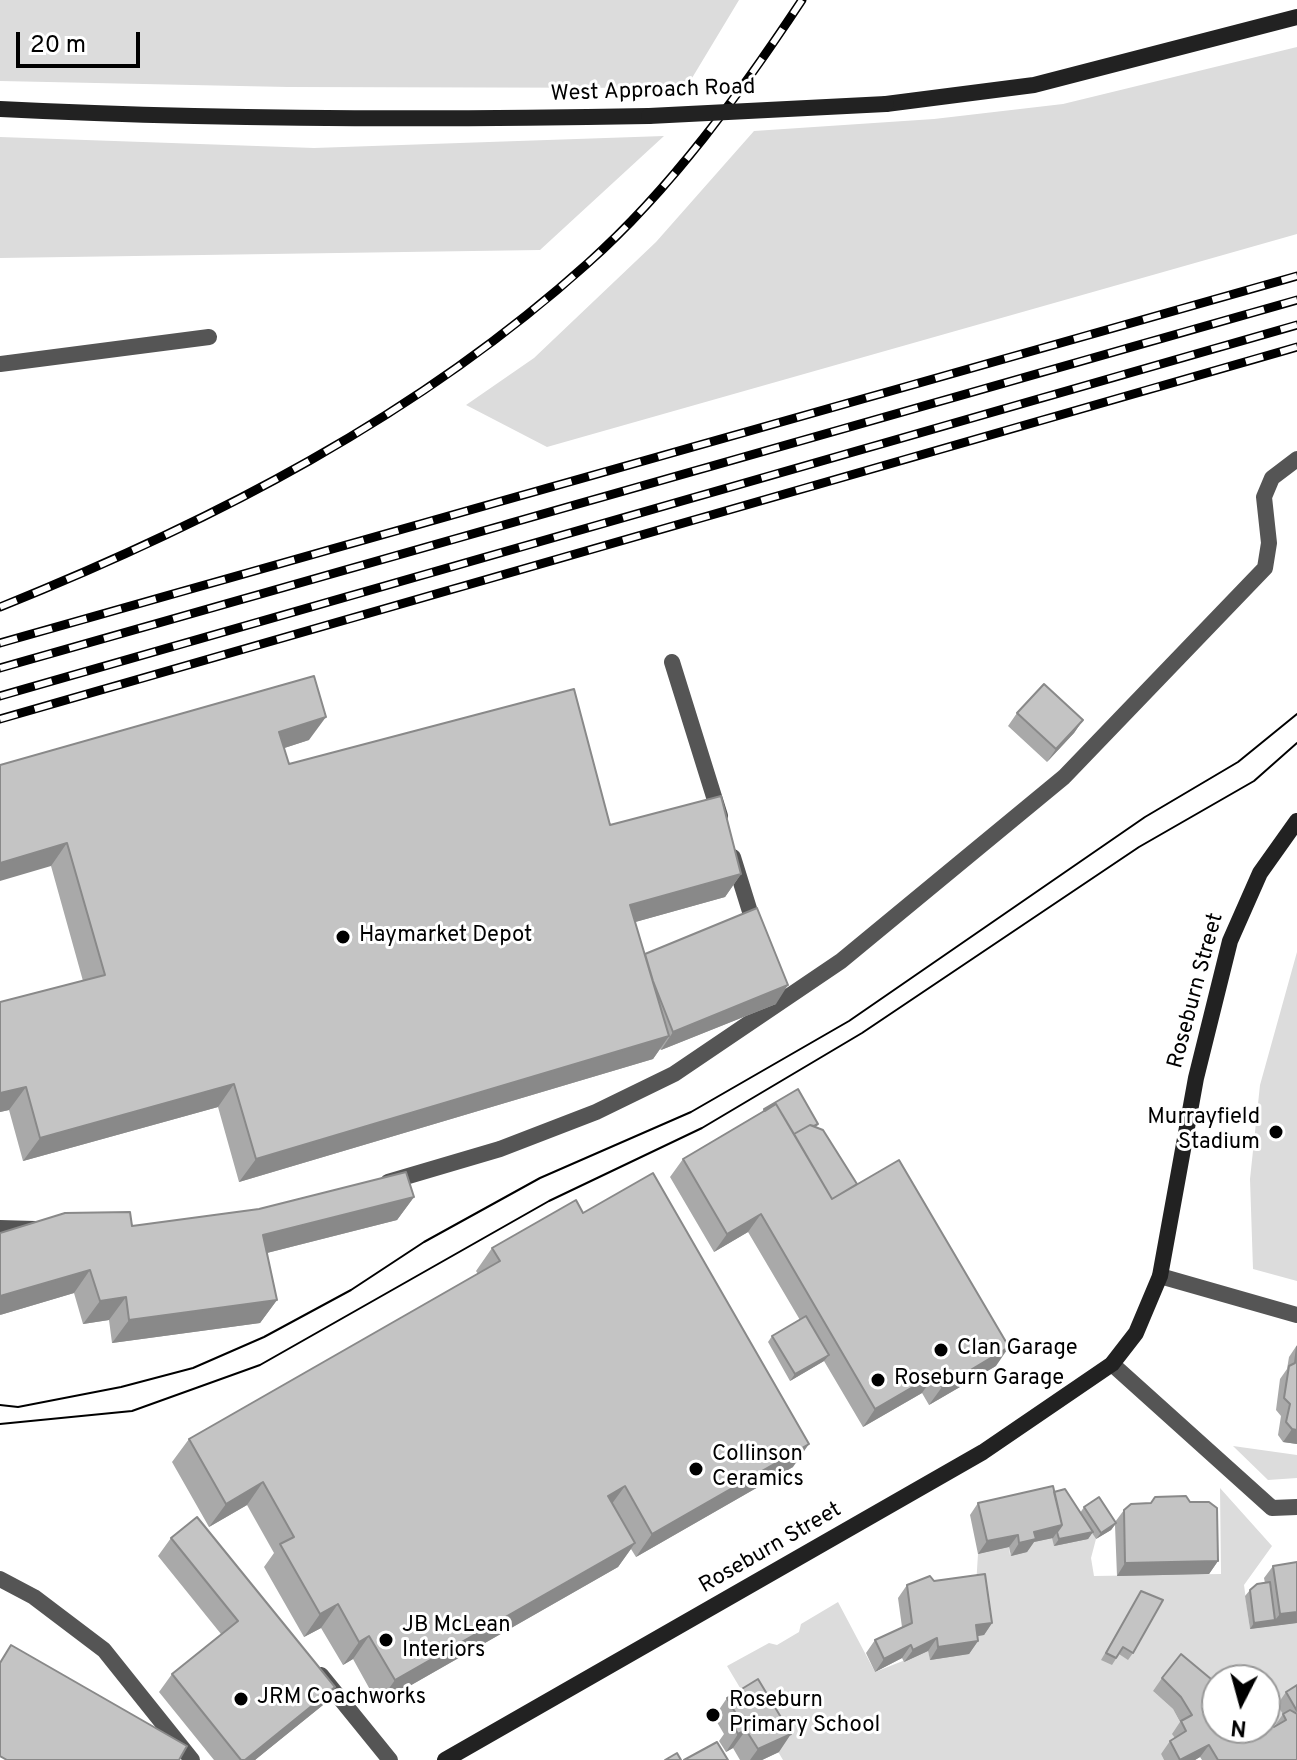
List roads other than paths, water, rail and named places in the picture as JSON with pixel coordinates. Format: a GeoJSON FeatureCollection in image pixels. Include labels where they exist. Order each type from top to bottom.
{"type":"FeatureCollection","features":[{"type":"Feature","properties":{"kind":"street","name":"West Approach Road"},"geometry":{"type":"LineString","coordinates":[[0,109],[119,115],[420,120],[649,116],[886,104],[1034,85],[1297,17]]}},
{"type":"Feature","properties":{"kind":"street"},"geometry":{"type":"LineString","coordinates":[[0,364],[209,337]]}},
{"type":"Feature","properties":{"kind":"street"},"geometry":{"type":"LineString","coordinates":[[368,1187],[500,1149],[596,1112],[674,1074],[788,989],[841,961],[1064,777],[1265,568],[1269,543],[1264,497],[1272,478],[1297,459]]}},
{"type":"Feature","properties":{"kind":"street"},"geometry":{"type":"LineString","coordinates":[[672,662],[763,946]]}},
{"type":"Feature","properties":{"kind":"street","name":"Roseburn Street"},"geometry":{"type":"LineString","coordinates":[[445,1760],[983,1452],[1112,1364],[1136,1333],[1160,1276],[1196,1078],[1230,941],[1260,873],[1297,821]]}},
{"type":"Feature","properties":{"kind":"street"},"geometry":{"type":"LineString","coordinates":[[0,1228],[53,1229]]}},
{"type":"Feature","properties":{"kind":"street"},"geometry":{"type":"LineString","coordinates":[[1160,1276],[1297,1315]]}},
{"type":"Feature","properties":{"kind":"street"},"geometry":{"type":"LineString","coordinates":[[1112,1364],[1272,1508],[1297,1507]]}},
{"type":"Feature","properties":{"kind":"street"},"geometry":{"type":"LineString","coordinates":[[0,1579],[34,1597],[104,1650],[192,1760]]}},
{"type":"Feature","properties":{"kind":"street"},"geometry":{"type":"LineString","coordinates":[[309,1661],[390,1760]]}},
{"type":"Feature","properties":{"kind":"tram line"},"geometry":{"type":"LineString","coordinates":[[0,1405],[18,1407],[121,1387],[193,1368],[264,1337],[351,1290],[424,1242],[540,1178],[691,1112],[849,1021],[1145,817],[1238,762],[1297,714]]}},
{"type":"Feature","properties":{"kind":"tram line"},"geometry":{"type":"LineString","coordinates":[[0,1424],[132,1411],[260,1365],[549,1201],[702,1128],[862,1033],[1139,847],[1254,781],[1297,743]]}},
{"type":"Feature","properties":{"kind":"railway"},"geometry":{"type":"LineString","coordinates":[[0,607],[157,539],[310,460],[383,417],[523,318],[619,234],[677,171],[730,104],[802,0]]}},
{"type":"Feature","properties":{"kind":"railway"},"geometry":{"type":"LineString","coordinates":[[0,643],[1297,276]]}},
{"type":"Feature","properties":{"kind":"railway"},"geometry":{"type":"LineString","coordinates":[[0,668],[1297,300]]}},
{"type":"Feature","properties":{"kind":"railway"},"geometry":{"type":"LineString","coordinates":[[0,696],[1297,325]]}},
{"type":"Feature","properties":{"kind":"railway"},"geometry":{"type":"LineString","coordinates":[[0,719],[1297,347]]}},
{"type":"Feature","properties":{"kind":"place","name":"Haymarket Depot"},"geometry":{"type":"Point","coordinates":[343,937]}},
{"type":"Feature","properties":{"kind":"place","name":"Murrayfield Stadium"},"geometry":{"type":"Point","coordinates":[1276,1132]}},
{"type":"Feature","properties":{"kind":"place","name":"Clan Garage"},"geometry":{"type":"Point","coordinates":[941,1350]}},
{"type":"Feature","properties":{"kind":"place","name":"Roseburn Garage"},"geometry":{"type":"Point","coordinates":[878,1380]}},
{"type":"Feature","properties":{"kind":"place","name":"Collinson Ceramics"},"geometry":{"type":"Point","coordinates":[696,1469]}},
{"type":"Feature","properties":{"kind":"place","name":"JB McLean Interiors"},"geometry":{"type":"Point","coordinates":[386,1640]}},
{"type":"Feature","properties":{"kind":"place","name":"JRM Coachworks"},"geometry":{"type":"Point","coordinates":[241,1699]}},
{"type":"Feature","properties":{"kind":"place","name":"Roseburn Primary School"},"geometry":{"type":"Point","coordinates":[713,1715]}}]}
